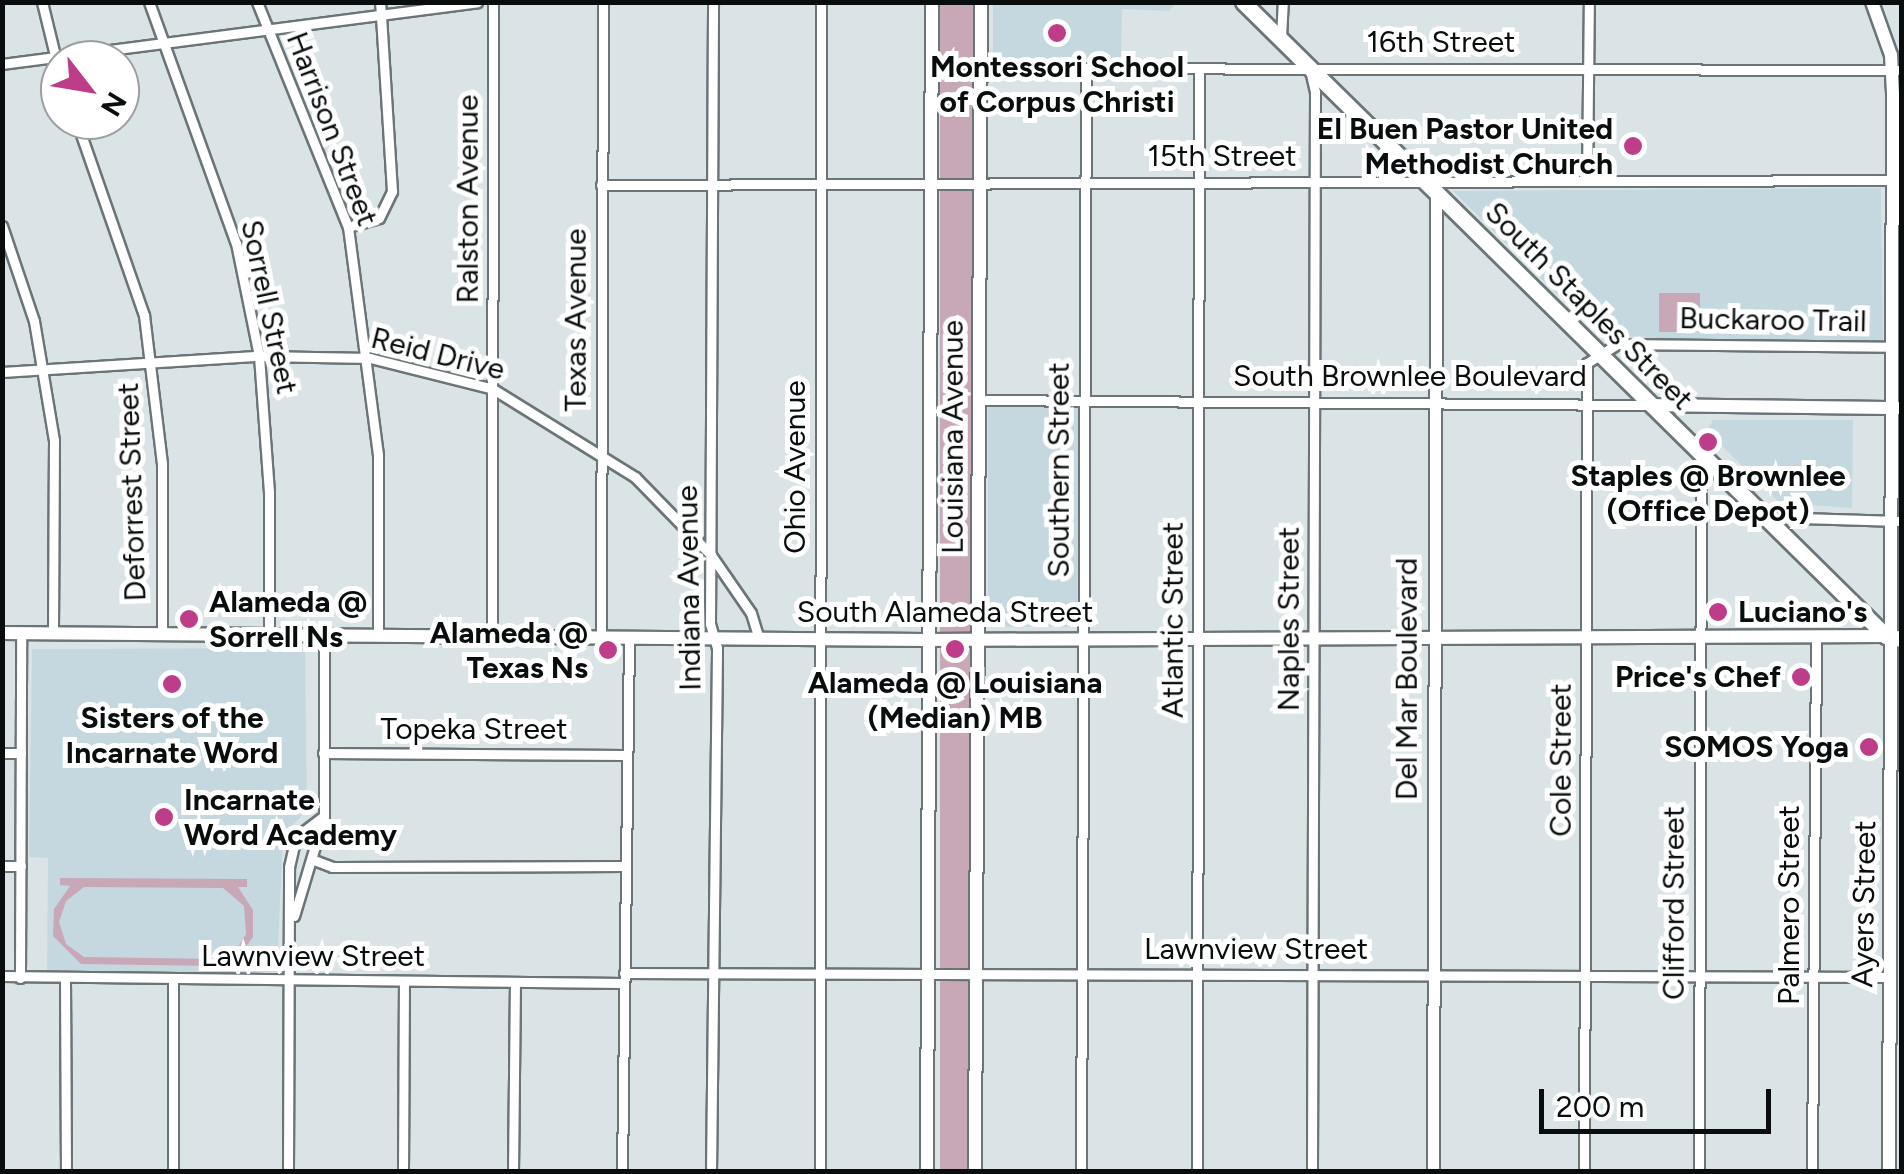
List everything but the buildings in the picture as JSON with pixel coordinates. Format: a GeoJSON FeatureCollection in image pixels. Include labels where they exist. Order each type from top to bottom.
{"type":"FeatureCollection","features":[{"type":"Feature","properties":{"kind":"main road","name":"Louisiana Avenue"},"geometry":{"type":"LineString","coordinates":[[927,1172],[926,640],[932,2]]}},
{"type":"Feature","properties":{"kind":"main road","name":"Louisiana Avenue"},"geometry":{"type":"LineString","coordinates":[[975,1172],[982,2]]}},
{"type":"Feature","properties":{"kind":"main road","name":"South Staples Street"},"geometry":{"type":"LineString","coordinates":[[1244,2],[1436,186],[1464,223],[1650,405],[1894,638]]}},
{"type":"Feature","properties":{"kind":"main road"},"geometry":{"type":"LineString","coordinates":[[1872,2],[1897,70],[1895,295],[1890,346]]}},
{"type":"Feature","properties":{"kind":"main road","name":"Ayers Street"},"geometry":{"type":"LineString","coordinates":[[1889,1172],[1895,1097],[1896,897],[1896,408],[1890,346]]}},
{"type":"Feature","properties":{"kind":"main road","name":"South Brownlee Boulevard"},"geometry":{"type":"LineString","coordinates":[[1650,405],[1896,408]]}},
{"type":"Feature","properties":{"kind":"main road","name":"South Alameda Street"},"geometry":{"type":"LineString","coordinates":[[2,633],[821,636],[926,640],[1894,638]]}},
{"type":"Feature","properties":{"kind":"street"},"geometry":{"type":"LineString","coordinates":[[42,2],[50,40]]}},
{"type":"Feature","properties":{"kind":"street","name":"Sorrell Street"},"geometry":{"type":"LineString","coordinates":[[148,2],[160,45],[236,243],[259,356],[269,492],[269,634]]}},
{"type":"Feature","properties":{"kind":"street","name":"Harrison Street"},"geometry":{"type":"LineString","coordinates":[[257,2],[348,227],[370,358],[378,455],[378,634]]}},
{"type":"Feature","properties":{"kind":"street"},"geometry":{"type":"LineString","coordinates":[[140,48],[381,8],[478,2]]}},
{"type":"Feature","properties":{"kind":"street","name":"Ralston Avenue"},"geometry":{"type":"LineString","coordinates":[[492,635],[493,2]]}},
{"type":"Feature","properties":{"kind":"street","name":"Texas Avenue"},"geometry":{"type":"LineString","coordinates":[[601,637],[603,2]]}},
{"type":"Feature","properties":{"kind":"street","name":"Indiana Avenue"},"geometry":{"type":"LineString","coordinates":[[711,1172],[715,973],[712,2]]}},
{"type":"Feature","properties":{"kind":"street","name":"Ohio Avenue"},"geometry":{"type":"LineString","coordinates":[[820,1172],[822,2]]}},
{"type":"Feature","properties":{"kind":"street"},"geometry":{"type":"LineString","coordinates":[[1281,40],[1282,2]]}},
{"type":"Feature","properties":{"kind":"street"},"geometry":{"type":"LineString","coordinates":[[1587,181],[1588,2]]}},
{"type":"Feature","properties":{"kind":"street"},"geometry":{"type":"LineString","coordinates":[[348,227],[379,218],[392,191],[381,8]]}},
{"type":"Feature","properties":{"kind":"street"},"geometry":{"type":"LineString","coordinates":[[2,64],[40,61]]}},
{"type":"Feature","properties":{"kind":"street","name":"Naples Street"},"geometry":{"type":"LineString","coordinates":[[1310,67],[1315,181],[1312,1172]]}},
{"type":"Feature","properties":{"kind":"street","name":"16th Street"},"geometry":{"type":"LineString","coordinates":[[981,68],[1897,70]]}},
{"type":"Feature","properties":{"kind":"street","name":"Atlantic Street"},"geometry":{"type":"LineString","coordinates":[[1197,1172],[1199,68]]}},
{"type":"Feature","properties":{"kind":"street","name":"Southern Street"},"geometry":{"type":"LineString","coordinates":[[1082,1172],[1086,69]]}},
{"type":"Feature","properties":{"kind":"street","name":"Deforrest Street"},"geometry":{"type":"LineString","coordinates":[[83,140],[128,260],[152,361],[162,464],[162,635]]}},
{"type":"Feature","properties":{"kind":"street","name":"15th Street"},"geometry":{"type":"LineString","coordinates":[[602,185],[1315,181],[1436,186],[1587,181],[1897,180]]}},
{"type":"Feature","properties":{"kind":"street","name":"Del Mar Boulevard"},"geometry":{"type":"LineString","coordinates":[[1433,1172],[1430,638],[1436,186]]}},
{"type":"Feature","properties":{"kind":"street"},"geometry":{"type":"LineString","coordinates":[[2,226],[45,369],[54,440],[53,634]]}},
{"type":"Feature","properties":{"kind":"street","name":"Buckaroo Trail"},"geometry":{"type":"LineString","coordinates":[[1597,352],[1617,344],[1890,346]]}},
{"type":"Feature","properties":{"kind":"street","name":"Cole Street"},"geometry":{"type":"LineString","coordinates":[[1584,1172],[1586,401],[1587,363],[1597,352]]}},
{"type":"Feature","properties":{"kind":"street","name":"Reid Drive"},"geometry":{"type":"LineString","coordinates":[[2,372],[259,356],[370,358],[493,389],[601,451],[711,555],[751,613],[758,636]]}},
{"type":"Feature","properties":{"kind":"street","name":"South Brownlee Boulevard"},"geometry":{"type":"LineString","coordinates":[[977,400],[1586,401],[1650,405]]}},
{"type":"Feature","properties":{"kind":"street","name":"Clifford Street"},"geometry":{"type":"LineString","coordinates":[[1699,1172],[1701,454]]}},
{"type":"Feature","properties":{"kind":"street"},"geometry":{"type":"LineString","coordinates":[[1765,517],[1896,521]]}},
{"type":"Feature","properties":{"kind":"street"},"geometry":{"type":"LineString","coordinates":[[20,978],[22,634]]}},
{"type":"Feature","properties":{"kind":"street"},"geometry":{"type":"LineString","coordinates":[[293,918],[314,860],[324,816],[324,634]]}},
{"type":"Feature","properties":{"kind":"street"},"geometry":{"type":"LineString","coordinates":[[622,1172],[624,755],[629,637]]}},
{"type":"Feature","properties":{"kind":"street","name":"Palmero Street"},"geometry":{"type":"LineString","coordinates":[[1812,1172],[1816,638]]}},
{"type":"Feature","properties":{"kind":"street"},"geometry":{"type":"LineString","coordinates":[[2,753],[21,753]]}},
{"type":"Feature","properties":{"kind":"street","name":"Topeka Street"},"geometry":{"type":"LineString","coordinates":[[323,753],[624,755]]}},
{"type":"Feature","properties":{"kind":"street"},"geometry":{"type":"LineString","coordinates":[[288,1172],[292,848],[304,826],[324,816]]}},
{"type":"Feature","properties":{"kind":"street"},"geometry":{"type":"LineString","coordinates":[[314,860],[332,867],[624,866]]}},
{"type":"Feature","properties":{"kind":"street"},"geometry":{"type":"LineString","coordinates":[[2,866],[21,866]]}},
{"type":"Feature","properties":{"kind":"street","name":"Lawnview Street"},"geometry":{"type":"LineString","coordinates":[[2,976],[65,980],[515,982],[820,972],[927,977],[975,973],[1814,976],[1893,982]]}},
{"type":"Feature","properties":{"kind":"street"},"geometry":{"type":"LineString","coordinates":[[65,980],[66,1172]]}},
{"type":"Feature","properties":{"kind":"street"},"geometry":{"type":"LineString","coordinates":[[173,1172],[174,980]]}},
{"type":"Feature","properties":{"kind":"street"},"geometry":{"type":"LineString","coordinates":[[403,1172],[404,981]]}},
{"type":"Feature","properties":{"kind":"street"},"geometry":{"type":"LineString","coordinates":[[514,1172],[515,982]]}},
{"type":"Feature","properties":{"kind":"shaded area"},"geometry":{"type":"Polygon","coordinates":[[[940,2],[974,2],[974,1171],[940,1171],[940,2]]]}},
{"type":"Feature","properties":{"kind":"shaded area","name":"Montessori School of Corpus Christi"},"geometry":{"type":"Polygon","coordinates":[[[993,2],[1176,3],[1169,11],[1122,9],[1121,58],[993,58],[993,2]]]}},
{"type":"Feature","properties":{"kind":"shaded area"},"geometry":{"type":"Polygon","coordinates":[[[1881,188],[1883,341],[1602,339],[1453,191],[1881,188]]]}},
{"type":"Feature","properties":{"kind":"shaded area"},"geometry":{"type":"Polygon","coordinates":[[[1659,293],[1700,293],[1700,332],[1659,332],[1659,293]]]}},
{"type":"Feature","properties":{"kind":"shaded area"},"geometry":{"type":"Polygon","coordinates":[[[988,406],[1078,406],[1078,627],[988,627],[988,406]]]}},
{"type":"Feature","properties":{"kind":"shaded area"},"geometry":{"type":"Polygon","coordinates":[[[1713,420],[1853,420],[1852,508],[1780,503],[1707,431],[1713,420]]]}},
{"type":"Feature","properties":{"kind":"shaded area","name":"Incarnate Word Academy"},"geometry":{"type":"Polygon","coordinates":[[[305,648],[307,810],[283,835],[277,972],[47,973],[48,858],[29,857],[32,649],[305,648]]]}},
{"type":"Feature","properties":{"kind":"shaded area"},"geometry":{"type":"Polygon","coordinates":[[[60,878],[247,879],[247,887],[238,887],[253,910],[253,937],[237,959],[218,966],[81,964],[53,936],[54,909],[70,886],[60,885],[60,878]],[[84,887],[66,901],[59,922],[66,944],[84,957],[217,959],[237,949],[246,934],[244,906],[223,888],[84,887]]]}},
{"type":"Feature","properties":{"kind":"place","name":"Montessori School of Corpus Christi"},"geometry":{"type":"Point","coordinates":[1057,33]}},
{"type":"Feature","properties":{"kind":"place","name":"El Buen Pastor United Methodist Church"},"geometry":{"type":"Point","coordinates":[1633,146]}},
{"type":"Feature","properties":{"kind":"place","name":"Staples @ Brownlee (Office Depot)"},"geometry":{"type":"Point","coordinates":[1708,442]}},
{"type":"Feature","properties":{"kind":"place","name":"Luciano's"},"geometry":{"type":"Point","coordinates":[1718,612]}},
{"type":"Feature","properties":{"kind":"place","name":"Alameda @ Sorrell Ns"},"geometry":{"type":"Point","coordinates":[189,619]}},
{"type":"Feature","properties":{"kind":"place","name":"Alameda @ Louisiana (Median) MB"},"geometry":{"type":"Point","coordinates":[955,649]}},
{"type":"Feature","properties":{"kind":"place","name":"Alameda @ Texas Ns"},"geometry":{"type":"Point","coordinates":[608,650]}},
{"type":"Feature","properties":{"kind":"place","name":"Price's Chef"},"geometry":{"type":"Point","coordinates":[1801,677]}},
{"type":"Feature","properties":{"kind":"place","name":"Sisters of the Incarnate Word"},"geometry":{"type":"Point","coordinates":[172,684]}},
{"type":"Feature","properties":{"kind":"place","name":"SOMOS Yoga"},"geometry":{"type":"Point","coordinates":[1869,747]}},
{"type":"Feature","properties":{"kind":"place","name":"Incarnate Word Academy"},"geometry":{"type":"Point","coordinates":[164,817]}}]}
